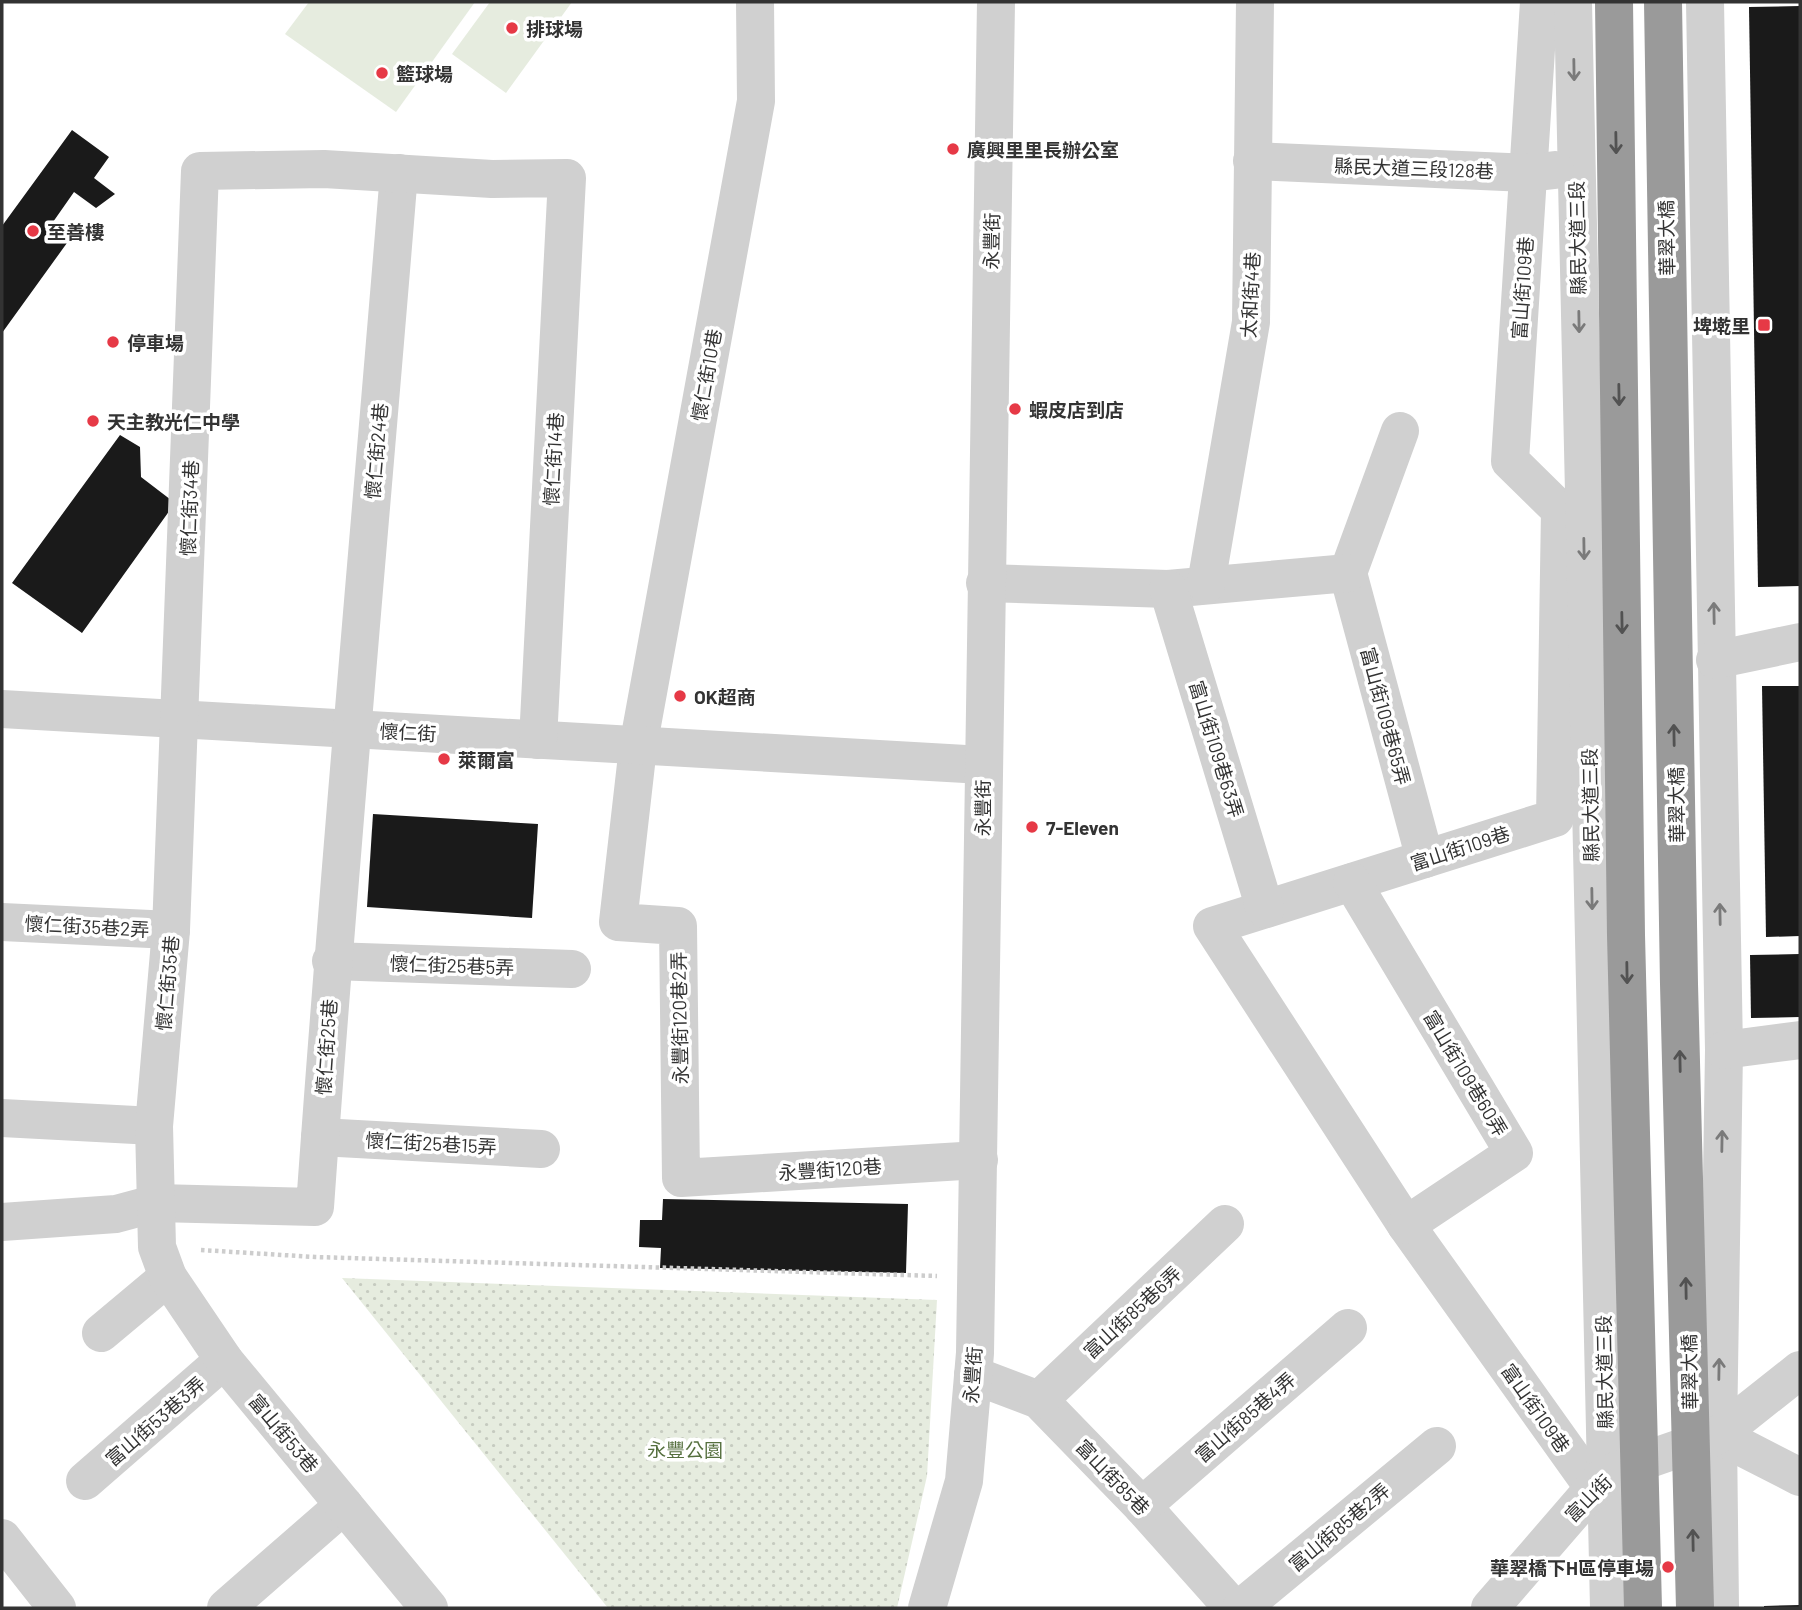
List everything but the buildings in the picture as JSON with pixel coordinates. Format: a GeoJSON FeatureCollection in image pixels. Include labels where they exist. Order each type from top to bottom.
{"type":"FeatureCollection","features":[{"type":"Feature","properties":{"kind":"highway"},"geometry":{"type":"LineString","coordinates":[[1614,2],[1626,935],[1643,1608]]}},
{"type":"Feature","properties":{"kind":"highway","name":"華翠大橋"},"geometry":{"type":"LineString","coordinates":[[1662,2],[1678,984],[1695,1608]]}},
{"type":"Feature","properties":{"kind":"street","name":"懷仁街10巷"},"geometry":{"type":"LineString","coordinates":[[638,747],[756,101],[755,2]]}},
{"type":"Feature","properties":{"kind":"street","name":"永豐街"},"geometry":{"type":"LineString","coordinates":[[927,1608],[964,1481],[973,1376],[979,1160],[985,583],[996,2]]}},
{"type":"Feature","properties":{"kind":"street","name":"太和街4巷"},"geometry":{"type":"LineString","coordinates":[[1206,584],[1251,322],[1255,2]]}},
{"type":"Feature","properties":{"kind":"street","name":"富山街109巷"},"geometry":{"type":"LineString","coordinates":[[1539,2],[1510,461],[1560,510],[1555,818],[1213,926],[1406,1225],[1600,1481]]}},
{"type":"Feature","properties":{"kind":"street","name":"縣民大道三段"},"geometry":{"type":"LineString","coordinates":[[1573,2],[1600,1481],[1609,1608]]}},
{"type":"Feature","properties":{"kind":"street"},"geometry":{"type":"LineString","coordinates":[[1705,2],[1724,1051],[1718,1435],[1720,1608]]}},
{"type":"Feature","properties":{"kind":"street","name":"縣民大道三段128巷"},"geometry":{"type":"LineString","coordinates":[[1252,161],[1529,173],[1575,168]]}},
{"type":"Feature","properties":{"kind":"street","name":"懷仁街34巷"},"geometry":{"type":"LineString","coordinates":[[181,719],[200,170],[324,169],[399,173]]}},
{"type":"Feature","properties":{"kind":"street","name":"懷仁街14巷"},"geometry":{"type":"LineString","coordinates":[[399,173],[492,179],[567,178],[538,740]]}},
{"type":"Feature","properties":{"kind":"street","name":"懷仁街24巷"},"geometry":{"type":"LineString","coordinates":[[354,729],[399,173]]}},
{"type":"Feature","properties":{"kind":"street"},"geometry":{"type":"LineString","coordinates":[[985,583],[1168,589],[1348,573],[1400,431]]}},
{"type":"Feature","properties":{"kind":"street","name":"富山街109巷65弄"},"geometry":{"type":"LineString","coordinates":[[1348,573],[1424,859]]}},
{"type":"Feature","properties":{"kind":"street","name":"富山街109巷63弄"},"geometry":{"type":"LineString","coordinates":[[1168,589],[1265,909]]}},
{"type":"Feature","properties":{"kind":"street"},"geometry":{"type":"LineString","coordinates":[[1715,660],[1800,642]]}},
{"type":"Feature","properties":{"kind":"street","name":"懷仁街"},"geometry":{"type":"LineString","coordinates":[[2,709],[983,765]]}},
{"type":"Feature","properties":{"kind":"street","name":"懷仁街35巷"},"geometry":{"type":"LineString","coordinates":[[163,1262],[154,1126],[171,930],[181,719]]}},
{"type":"Feature","properties":{"kind":"street","name":"懷仁街25巷"},"geometry":{"type":"LineString","coordinates":[[157,1203],[315,1207],[331,961],[354,729]]}},
{"type":"Feature","properties":{"kind":"street","name":"永豐街120巷2弄"},"geometry":{"type":"LineString","coordinates":[[638,747],[618,922],[678,926],[681,1178]]}},
{"type":"Feature","properties":{"kind":"street","name":"富山街109巷60弄"},"geometry":{"type":"LineString","coordinates":[[1352,882],[1514,1153],[1406,1225]]}},
{"type":"Feature","properties":{"kind":"street","name":"懷仁街35巷2弄"},"geometry":{"type":"LineString","coordinates":[[2,922],[171,930]]}},
{"type":"Feature","properties":{"kind":"street","name":"懷仁街25巷5弄"},"geometry":{"type":"LineString","coordinates":[[331,961],[572,970]]}},
{"type":"Feature","properties":{"kind":"street"},"geometry":{"type":"LineString","coordinates":[[1724,1051],[1800,1040]]}},
{"type":"Feature","properties":{"kind":"street"},"geometry":{"type":"LineString","coordinates":[[2,1118],[154,1126]]}},
{"type":"Feature","properties":{"kind":"street","name":"懷仁街25巷15弄"},"geometry":{"type":"LineString","coordinates":[[320,1137],[541,1149]]}},
{"type":"Feature","properties":{"kind":"street","name":"永豐街120巷"},"geometry":{"type":"LineString","coordinates":[[681,1178],[979,1160]]}},
{"type":"Feature","properties":{"kind":"street"},"geometry":{"type":"LineString","coordinates":[[2,1222],[116,1214],[157,1203]]}},
{"type":"Feature","properties":{"kind":"street","name":"富山街85巷6弄"},"geometry":{"type":"LineString","coordinates":[[1040,1400],[1225,1224]]}},
{"type":"Feature","properties":{"kind":"street"},"geometry":{"type":"LineString","coordinates":[[101,1333],[163,1262]]}},
{"type":"Feature","properties":{"kind":"street","name":"富山街53巷"},"geometry":{"type":"LineString","coordinates":[[163,1262],[224,1360],[429,1608]]}},
{"type":"Feature","properties":{"kind":"street","name":"富山街85巷4弄"},"geometry":{"type":"LineString","coordinates":[[1142,1506],[1348,1328]]}},
{"type":"Feature","properties":{"kind":"street","name":"富山街53巷3弄"},"geometry":{"type":"LineString","coordinates":[[85,1481],[224,1360]]}},
{"type":"Feature","properties":{"kind":"street","name":"富山街"},"geometry":{"type":"LineString","coordinates":[[1490,1608],[1600,1481],[1718,1435],[1800,1370]]}},
{"type":"Feature","properties":{"kind":"street","name":"富山街85巷"},"geometry":{"type":"LineString","coordinates":[[973,1376],[1040,1400],[1142,1506],[1228,1606]]}},
{"type":"Feature","properties":{"kind":"street"},"geometry":{"type":"LineString","coordinates":[[1718,1435],[1800,1477]]}},
{"type":"Feature","properties":{"kind":"street","name":"富山街85巷2弄"},"geometry":{"type":"LineString","coordinates":[[1228,1606],[1437,1446]]}},
{"type":"Feature","properties":{"kind":"street"},"geometry":{"type":"LineString","coordinates":[[226,1608],[344,1505]]}},
{"type":"Feature","properties":{"kind":"street"},"geometry":{"type":"LineString","coordinates":[[5,1550],[57,1608]]}},
{"type":"Feature","properties":{"kind":"path"},"geometry":{"type":"LineString","coordinates":[[163,1262],[329,1257],[976,1278]]}},
{"type":"Feature","properties":{"kind":"green space","name":"籃球場"},"geometry":{"type":"Polygon","coordinates":[[[309,2],[475,2],[396,112],[285,34],[309,2]]]}},
{"type":"Feature","properties":{"kind":"green space","name":"排球場"},"geometry":{"type":"Polygon","coordinates":[[[490,2],[572,2],[506,93],[452,54],[490,2]]]}},
{"type":"Feature","properties":{"kind":"green space","name":"永豐公園"},"geometry":{"type":"Polygon","coordinates":[[[342,1278],[937,1300],[927,1476],[897,1608],[608,1608],[342,1278]]]}},
{"type":"Feature","properties":{"kind":"place","name":"排球場"},"geometry":{"type":"Point","coordinates":[512,28]}},
{"type":"Feature","properties":{"kind":"place","name":"籃球場"},"geometry":{"type":"Point","coordinates":[382,73]}},
{"type":"Feature","properties":{"kind":"place","name":"廣興里里長辦公室"},"geometry":{"type":"Point","coordinates":[953,149]}},
{"type":"Feature","properties":{"kind":"place","name":"至善樓"},"geometry":{"type":"Point","coordinates":[33,231]}},
{"type":"Feature","properties":{"kind":"place","name":"埤墘里"},"geometry":{"type":"Point","coordinates":[1764,325]}},
{"type":"Feature","properties":{"kind":"place","name":"停車場"},"geometry":{"type":"Point","coordinates":[113,342]}},
{"type":"Feature","properties":{"kind":"place","name":"蝦皮店到店"},"geometry":{"type":"Point","coordinates":[1015,409]}},
{"type":"Feature","properties":{"kind":"place","name":"天主教光仁中學"},"geometry":{"type":"Point","coordinates":[93,421]}},
{"type":"Feature","properties":{"kind":"place","name":"OK超商"},"geometry":{"type":"Point","coordinates":[680,696]}},
{"type":"Feature","properties":{"kind":"place","name":"萊爾富"},"geometry":{"type":"Point","coordinates":[444,759]}},
{"type":"Feature","properties":{"kind":"place","name":"7-Eleven"},"geometry":{"type":"Point","coordinates":[1032,827]}},
{"type":"Feature","properties":{"kind":"place","name":"華翠橋下H區停車場"},"geometry":{"type":"Point","coordinates":[1668,1567]}}]}
